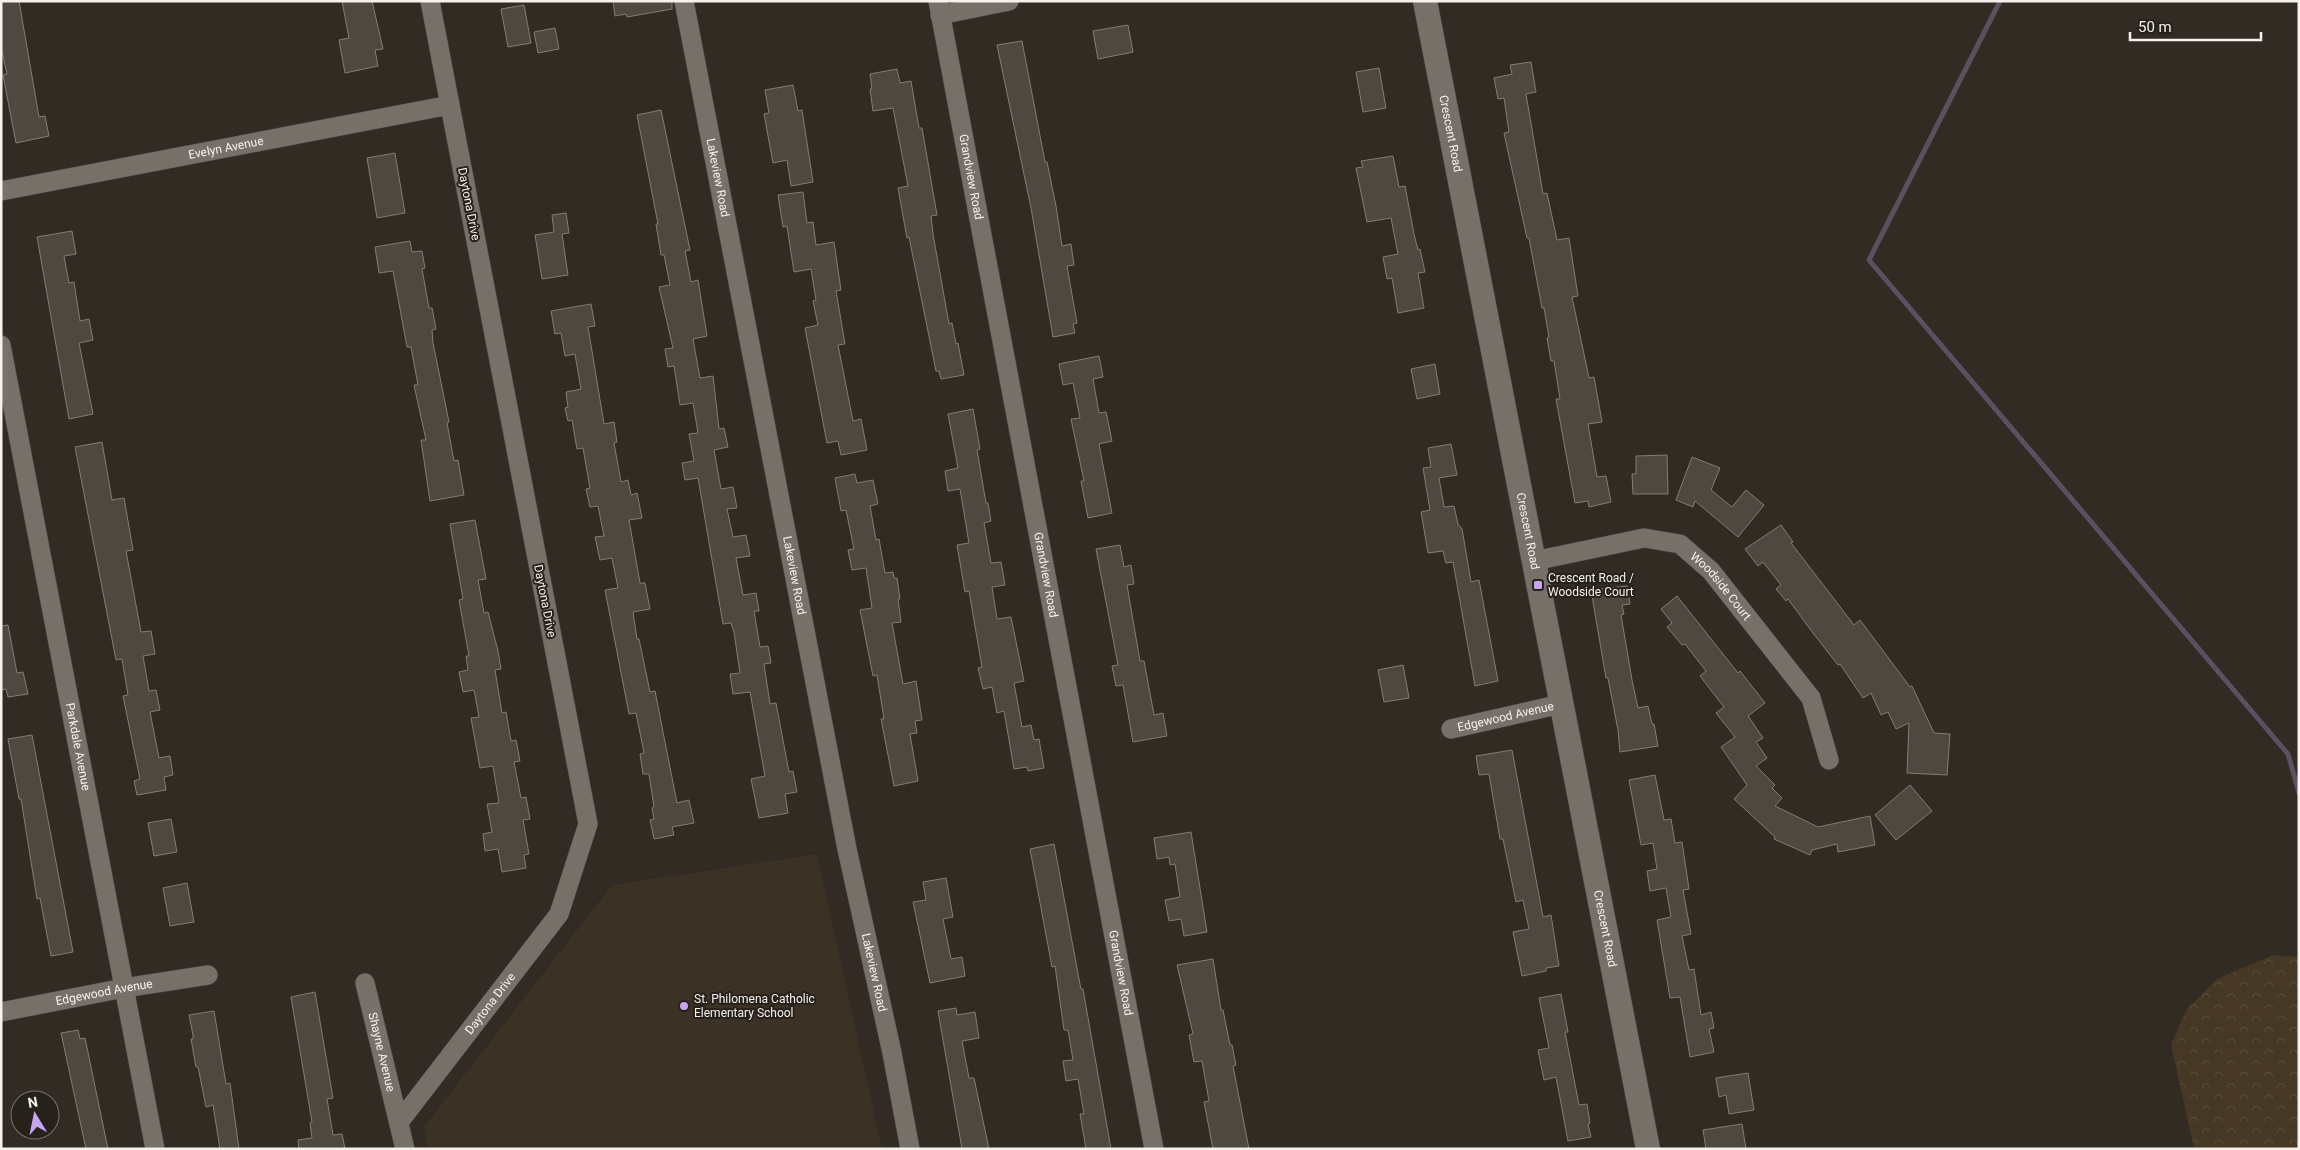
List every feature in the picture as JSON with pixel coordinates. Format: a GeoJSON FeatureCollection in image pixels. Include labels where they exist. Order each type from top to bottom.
{"type":"FeatureCollection","features":[{"type":"Feature","properties":{"kind":"street","name":"Daytona Drive"},"geometry":{"type":"LineString","coordinates":[[400,1121],[559,914],[588,824],[430,1]]}},
{"type":"Feature","properties":{"kind":"street","name":"Lakeview Road"},"geometry":{"type":"LineString","coordinates":[[684,1],[847,849],[892,1053],[910,1149]]}},
{"type":"Feature","properties":{"kind":"street"},"geometry":{"type":"LineString","coordinates":[[939,8],[1009,1]]}},
{"type":"Feature","properties":{"kind":"street","name":"Crescent Road"},"geometry":{"type":"LineString","coordinates":[[1425,1],[1648,1149]]}},
{"type":"Feature","properties":{"kind":"street","name":"Grandview Road"},"geometry":{"type":"LineString","coordinates":[[939,8],[1154,1149]]}},
{"type":"Feature","properties":{"kind":"street","name":"Evelyn Avenue"},"geometry":{"type":"LineString","coordinates":[[1,190],[450,105]]}},
{"type":"Feature","properties":{"kind":"street","name":"Parkdale Avenue"},"geometry":{"type":"LineString","coordinates":[[1,345],[155,1149]]}},
{"type":"Feature","properties":{"kind":"street","name":"Woodside Court"},"geometry":{"type":"LineString","coordinates":[[1534,561],[1644,538],[1680,544],[1710,571],[1811,698],[1829,760]]}},
{"type":"Feature","properties":{"kind":"street","name":"Edgewood Avenue"},"geometry":{"type":"LineString","coordinates":[[1451,729],[1561,704]]}},
{"type":"Feature","properties":{"kind":"street","name":"Edgewood Avenue"},"geometry":{"type":"LineString","coordinates":[[1,1012],[124,988],[208,975]]}},
{"type":"Feature","properties":{"kind":"street","name":"Shayne Avenue"},"geometry":{"type":"LineString","coordinates":[[365,983],[400,1121]]}},
{"type":"Feature","properties":{"kind":"street"},"geometry":{"type":"LineString","coordinates":[[400,1121],[405,1149]]}},
{"type":"Feature","properties":{"kind":"shaded area","name":"St. Philomena Catholic Elementary School"},"geometry":{"type":"Polygon","coordinates":[[[817,854],[882,1149],[428,1149],[424,1127],[612,885],[817,854]]]}},
{"type":"Feature","properties":{"kind":"green space"},"geometry":{"type":"Polygon","coordinates":[[[2273,955],[2299,957],[2299,1149],[2194,1149],[2171,1044],[2187,1009],[2217,979],[2273,955]]]}},
{"type":"Feature","properties":{"kind":"building"},"geometry":{"type":"Polygon","coordinates":[[[1,1],[19,1],[39,117],[45,116],[49,136],[16,143],[3,75],[7,74],[1,47],[1,1]]]}},
{"type":"Feature","properties":{"kind":"building"},"geometry":{"type":"Polygon","coordinates":[[[342,1],[372,1],[383,49],[375,50],[378,66],[345,73],[339,40],[349,38],[342,1]]]}},
{"type":"Feature","properties":{"kind":"building"},"geometry":{"type":"Polygon","coordinates":[[[613,1],[672,1],[672,9],[627,17],[626,14],[615,16],[613,1]]]}},
{"type":"Feature","properties":{"kind":"building"},"geometry":{"type":"Polygon","coordinates":[[[524,5],[531,43],[508,47],[501,9],[524,5]]]}},
{"type":"Feature","properties":{"kind":"building"},"geometry":{"type":"Polygon","coordinates":[[[1128,25],[1133,52],[1098,59],[1093,31],[1128,25]]]}},
{"type":"Feature","properties":{"kind":"building"},"geometry":{"type":"Polygon","coordinates":[[[555,28],[559,49],[538,53],[534,32],[555,28]]]}},
{"type":"Feature","properties":{"kind":"building"},"geometry":{"type":"Polygon","coordinates":[[[1022,41],[1045,162],[1047,162],[1056,206],[1062,246],[1071,244],[1074,265],[1067,266],[1077,323],[1073,324],[1075,333],[1053,337],[1031,208],[997,45],[1022,41]]]}},
{"type":"Feature","properties":{"kind":"building"},"geometry":{"type":"Polygon","coordinates":[[[1531,62],[1536,92],[1526,94],[1543,194],[1547,193],[1557,240],[1569,238],[1578,296],[1572,297],[1589,378],[1594,377],[1602,422],[1588,424],[1597,477],[1606,476],[1611,502],[1589,507],[1588,501],[1575,503],[1556,399],[1560,399],[1554,361],[1551,361],[1544,308],[1542,308],[1529,238],[1527,238],[1504,133],[1509,132],[1504,98],[1498,99],[1494,78],[1512,74],[1510,65],[1531,62]]]}},
{"type":"Feature","properties":{"kind":"building"},"geometry":{"type":"Polygon","coordinates":[[[1379,68],[1386,108],[1363,112],[1356,72],[1379,68]]]}},
{"type":"Feature","properties":{"kind":"building"},"geometry":{"type":"Polygon","coordinates":[[[897,69],[900,83],[911,81],[919,128],[922,128],[937,215],[931,216],[933,234],[949,324],[952,323],[956,344],[958,343],[964,375],[941,379],[939,371],[936,371],[898,188],[908,186],[893,108],[873,111],[870,74],[897,69]]]}},
{"type":"Feature","properties":{"kind":"building"},"geometry":{"type":"Polygon","coordinates":[[[793,85],[798,111],[802,110],[813,182],[791,186],[787,160],[773,163],[764,114],[769,113],[765,90],[793,85]]]}},
{"type":"Feature","properties":{"kind":"building"},"geometry":{"type":"Polygon","coordinates":[[[661,110],[690,250],[685,251],[691,282],[698,280],[707,336],[693,339],[700,378],[713,376],[719,429],[724,428],[728,447],[714,450],[721,489],[733,487],[737,508],[727,509],[733,537],[746,535],[750,556],[736,558],[743,595],[756,593],[759,611],[754,611],[760,647],[768,646],[771,663],[764,664],[770,704],[776,703],[789,772],[793,771],[797,792],[785,794],[788,813],[759,818],[751,779],[765,776],[750,692],[733,694],[730,674],[740,673],[734,632],[731,623],[723,624],[698,478],[685,480],[682,463],[694,461],[689,434],[698,433],[693,403],[680,405],[674,366],[668,367],[665,349],[673,348],[659,287],[670,285],[664,255],[661,255],[656,224],[658,224],[637,115],[661,110]]]}},
{"type":"Feature","properties":{"kind":"building"},"geometry":{"type":"Polygon","coordinates":[[[395,153],[405,213],[377,218],[367,158],[395,153]]]}},
{"type":"Feature","properties":{"kind":"building"},"geometry":{"type":"Polygon","coordinates":[[[1393,156],[1399,187],[1405,186],[1414,234],[1418,250],[1420,249],[1425,272],[1418,273],[1424,308],[1398,313],[1392,278],[1387,279],[1383,257],[1398,254],[1391,218],[1367,222],[1356,168],[1363,167],[1361,161],[1393,156]]]}},
{"type":"Feature","properties":{"kind":"building"},"geometry":{"type":"Polygon","coordinates":[[[803,192],[807,223],[813,222],[816,245],[834,242],[841,290],[836,291],[845,344],[838,345],[853,421],[861,419],[867,450],[841,455],[838,441],[827,443],[805,328],[818,325],[813,301],[816,300],[811,269],[794,272],[787,226],[783,227],[778,195],[803,192]]]}},
{"type":"Feature","properties":{"kind":"building"},"geometry":{"type":"Polygon","coordinates":[[[566,213],[569,233],[562,234],[568,275],[542,279],[535,235],[554,232],[552,215],[566,213]]]}},
{"type":"Feature","properties":{"kind":"building"},"geometry":{"type":"Polygon","coordinates":[[[72,231],[76,254],[64,256],[69,283],[74,282],[80,321],[89,319],[93,340],[79,343],[93,414],[69,419],[37,237],[72,231]]]}},
{"type":"Feature","properties":{"kind":"building"},"geometry":{"type":"Polygon","coordinates":[[[410,241],[412,252],[422,251],[425,268],[422,269],[429,308],[432,308],[436,329],[432,330],[433,343],[449,422],[447,423],[454,461],[458,460],[464,495],[430,501],[421,440],[426,440],[414,385],[418,385],[411,347],[407,347],[393,271],[379,273],[375,247],[410,241]]]}},
{"type":"Feature","properties":{"kind":"building"},"geometry":{"type":"Polygon","coordinates":[[[591,304],[595,326],[588,327],[604,424],[614,422],[617,442],[614,443],[621,482],[628,480],[631,495],[637,493],[642,518],[629,520],[640,583],[645,583],[650,609],[633,612],[637,639],[639,639],[650,692],[655,691],[677,803],[689,800],[694,823],[672,827],[674,835],[654,839],[650,820],[654,819],[652,808],[654,807],[649,774],[643,774],[640,754],[644,753],[636,713],[629,714],[605,590],[618,588],[612,558],[600,560],[595,537],[604,536],[598,506],[590,507],[586,489],[590,488],[583,448],[577,449],[572,420],[568,421],[565,408],[568,407],[566,392],[581,389],[575,354],[565,356],[561,333],[555,334],[551,311],[591,304]]]}},
{"type":"Feature","properties":{"kind":"building"},"geometry":{"type":"Polygon","coordinates":[[[1099,356],[1103,377],[1093,379],[1099,413],[1106,412],[1112,441],[1099,444],[1112,513],[1088,518],[1081,481],[1084,481],[1071,419],[1080,418],[1073,383],[1063,385],[1059,364],[1099,356]]]}},
{"type":"Feature","properties":{"kind":"building"},"geometry":{"type":"Polygon","coordinates":[[[1435,364],[1440,394],[1417,399],[1411,369],[1435,364]]]}},
{"type":"Feature","properties":{"kind":"building"},"geometry":{"type":"Polygon","coordinates":[[[973,409],[980,449],[977,450],[991,521],[984,523],[991,563],[1001,562],[1005,585],[992,587],[997,619],[1011,617],[1024,681],[1014,683],[1022,727],[1031,725],[1034,740],[1039,739],[1044,768],[1028,771],[1027,767],[1014,769],[1004,711],[997,713],[992,687],[983,689],[978,668],[982,667],[969,591],[965,592],[957,545],[969,543],[960,489],[948,491],[945,471],[958,468],[948,414],[973,409]]]}},
{"type":"Feature","properties":{"kind":"building"},"geometry":{"type":"Polygon","coordinates":[[[102,442],[112,500],[124,498],[133,550],[126,551],[141,632],[151,631],[155,654],[143,656],[149,691],[156,690],[160,710],[150,712],[159,758],[170,756],[173,775],[164,777],[166,790],[137,795],[134,781],[140,779],[123,696],[128,695],[122,659],[116,660],[75,447],[102,442]]]}},
{"type":"Feature","properties":{"kind":"building"},"geometry":{"type":"Polygon","coordinates":[[[1451,444],[1457,475],[1439,478],[1444,507],[1454,506],[1458,524],[1462,529],[1471,582],[1479,580],[1498,681],[1475,686],[1453,562],[1446,563],[1443,551],[1428,553],[1421,512],[1430,510],[1423,468],[1431,467],[1428,448],[1451,444]]]}},
{"type":"Feature","properties":{"kind":"building"},"geometry":{"type":"Polygon","coordinates":[[[1667,455],[1668,494],[1633,494],[1632,474],[1636,474],[1636,456],[1667,455]]]}},
{"type":"Feature","properties":{"kind":"building"},"geometry":{"type":"Polygon","coordinates":[[[1692,457],[1720,468],[1711,490],[1732,507],[1746,490],[1764,505],[1738,537],[1695,501],[1693,507],[1676,500],[1692,457]]]}},
{"type":"Feature","properties":{"kind":"building"},"geometry":{"type":"Polygon","coordinates":[[[855,474],[857,483],[873,480],[878,504],[870,506],[876,540],[879,539],[885,573],[893,572],[894,578],[897,578],[901,622],[892,623],[903,684],[916,681],[922,720],[915,721],[917,733],[910,734],[918,781],[894,786],[881,719],[884,719],[877,675],[873,676],[860,610],[872,608],[866,568],[852,570],[848,550],[854,549],[846,510],[841,511],[835,478],[855,474]]]}},
{"type":"Feature","properties":{"kind":"building"},"geometry":{"type":"Polygon","coordinates":[[[475,520],[486,579],[478,580],[484,613],[488,612],[498,651],[501,669],[495,670],[502,713],[506,712],[511,741],[516,740],[520,761],[514,762],[521,798],[526,797],[530,819],[523,820],[529,854],[524,855],[526,868],[502,872],[498,849],[485,851],[483,834],[492,832],[487,804],[499,803],[493,766],[480,768],[471,718],[479,717],[474,690],[463,692],[459,672],[468,670],[466,656],[469,656],[459,600],[463,599],[450,524],[475,520]]]}},
{"type":"Feature","properties":{"kind":"building"},"geometry":{"type":"Polygon","coordinates":[[[1781,525],[1793,542],[1791,543],[1854,625],[1860,620],[1910,687],[1912,686],[1934,733],[1950,734],[1947,775],[1907,773],[1909,723],[1896,729],[1888,712],[1881,715],[1871,693],[1863,698],[1840,664],[1838,665],[1788,599],[1786,601],[1776,589],[1781,585],[1763,562],[1758,566],[1745,549],[1781,525]]]}},
{"type":"Feature","properties":{"kind":"building"},"geometry":{"type":"Polygon","coordinates":[[[1120,545],[1124,567],[1131,565],[1134,584],[1127,585],[1140,661],[1144,661],[1154,715],[1163,713],[1167,736],[1133,742],[1123,685],[1116,686],[1112,666],[1118,665],[1096,549],[1120,545]]]}},
{"type":"Feature","properties":{"kind":"building"},"geometry":{"type":"Polygon","coordinates":[[[1627,586],[1630,604],[1622,605],[1624,614],[1621,615],[1632,680],[1638,708],[1648,706],[1658,746],[1620,752],[1618,730],[1608,678],[1606,678],[1591,590],[1627,586]]]}},
{"type":"Feature","properties":{"kind":"building"},"geometry":{"type":"Polygon","coordinates":[[[1677,596],[1738,673],[1740,671],[1765,703],[1748,716],[1763,738],[1756,742],[1767,758],[1756,766],[1775,785],[1772,788],[1782,798],[1775,806],[1818,827],[1870,816],[1875,845],[1838,852],[1837,844],[1812,850],[1810,855],[1774,839],[1775,837],[1734,799],[1747,785],[1721,747],[1735,737],[1716,713],[1724,707],[1700,676],[1706,671],[1685,644],[1682,645],[1667,627],[1672,623],[1661,609],[1677,596]]]}},
{"type":"Feature","properties":{"kind":"building"},"geometry":{"type":"Polygon","coordinates":[[[8,625],[17,673],[23,672],[28,694],[8,697],[6,689],[1,690],[1,626],[8,625]]]}},
{"type":"Feature","properties":{"kind":"building"},"geometry":{"type":"Polygon","coordinates":[[[1403,665],[1409,698],[1384,702],[1378,670],[1403,665]]]}},
{"type":"Feature","properties":{"kind":"building"},"geometry":{"type":"Polygon","coordinates":[[[32,735],[73,952],[51,956],[40,898],[37,899],[21,799],[19,799],[8,739],[32,735]]]}},
{"type":"Feature","properties":{"kind":"building"},"geometry":{"type":"Polygon","coordinates":[[[1512,750],[1543,917],[1551,915],[1559,966],[1522,976],[1513,932],[1529,929],[1523,900],[1516,902],[1503,839],[1500,839],[1489,774],[1479,775],[1476,756],[1512,750]]]}},
{"type":"Feature","properties":{"kind":"building"},"geometry":{"type":"Polygon","coordinates":[[[1655,775],[1664,820],[1671,819],[1675,843],[1682,842],[1689,889],[1683,890],[1691,934],[1682,936],[1689,970],[1694,969],[1701,1015],[1711,1012],[1714,1028],[1709,1029],[1714,1052],[1690,1057],[1680,997],[1670,998],[1657,920],[1671,917],[1666,888],[1650,891],[1647,871],[1657,869],[1653,843],[1641,845],[1629,780],[1655,775]]]}},
{"type":"Feature","properties":{"kind":"building"},"geometry":{"type":"Polygon","coordinates":[[[1910,785],[1932,811],[1896,840],[1875,815],[1910,785]]]}},
{"type":"Feature","properties":{"kind":"building"},"geometry":{"type":"Polygon","coordinates":[[[171,819],[177,852],[154,856],[148,823],[171,819]]]}},
{"type":"Feature","properties":{"kind":"building"},"geometry":{"type":"Polygon","coordinates":[[[1191,832],[1207,932],[1184,936],[1181,919],[1169,921],[1165,900],[1180,897],[1175,864],[1170,865],[1169,857],[1157,859],[1154,838],[1191,832]]]}},
{"type":"Feature","properties":{"kind":"building"},"geometry":{"type":"Polygon","coordinates":[[[1054,844],[1081,989],[1083,989],[1111,1149],[1086,1149],[1080,1114],[1084,1114],[1078,1079],[1066,1081],[1063,1061],[1073,1060],[1068,1030],[1064,1030],[1055,966],[1052,967],[1030,849],[1054,844]]]}},
{"type":"Feature","properties":{"kind":"building"},"geometry":{"type":"Polygon","coordinates":[[[946,878],[953,917],[943,919],[951,959],[962,957],[965,976],[930,983],[913,902],[926,900],[923,882],[946,878]]]}},
{"type":"Feature","properties":{"kind":"building"},"geometry":{"type":"Polygon","coordinates":[[[187,883],[194,922],[170,926],[163,888],[187,883]]]}},
{"type":"Feature","properties":{"kind":"building"},"geometry":{"type":"Polygon","coordinates":[[[1213,959],[1221,1010],[1223,1010],[1236,1065],[1233,1066],[1249,1149],[1213,1149],[1204,1102],[1209,1101],[1202,1061],[1194,1062],[1189,1035],[1193,1034],[1177,965],[1213,959]]]}},
{"type":"Feature","properties":{"kind":"building"},"geometry":{"type":"Polygon","coordinates":[[[315,992],[333,1098],[327,1099],[333,1135],[342,1134],[345,1149],[299,1149],[298,1140],[312,1138],[310,1123],[312,1122],[291,997],[315,992]]]}},
{"type":"Feature","properties":{"kind":"building"},"geometry":{"type":"Polygon","coordinates":[[[1561,994],[1568,1032],[1565,1032],[1579,1105],[1587,1104],[1591,1137],[1568,1141],[1556,1077],[1544,1080],[1538,1050],[1549,1048],[1539,998],[1561,994]]]}},
{"type":"Feature","properties":{"kind":"building"},"geometry":{"type":"Polygon","coordinates":[[[956,1008],[957,1015],[975,1012],[979,1038],[962,1041],[969,1078],[974,1078],[989,1149],[962,1149],[938,1011],[956,1008]]]}},
{"type":"Feature","properties":{"kind":"building"},"geometry":{"type":"Polygon","coordinates":[[[214,1011],[226,1084],[230,1083],[239,1149],[220,1149],[213,1105],[206,1107],[198,1067],[196,1067],[189,1015],[214,1011]]]}},
{"type":"Feature","properties":{"kind":"building"},"geometry":{"type":"Polygon","coordinates":[[[78,1030],[80,1039],[85,1038],[108,1149],[86,1149],[61,1033],[78,1030]]]}},
{"type":"Feature","properties":{"kind":"building"},"geometry":{"type":"Polygon","coordinates":[[[1748,1073],[1754,1110],[1729,1114],[1726,1095],[1719,1097],[1716,1078],[1748,1073]]]}},
{"type":"Feature","properties":{"kind":"building"},"geometry":{"type":"Polygon","coordinates":[[[1742,1124],[1746,1149],[1706,1149],[1703,1130],[1742,1124]]]}},
{"type":"Feature","properties":{"kind":"waterway"},"geometry":{"type":"LineString","coordinates":[[2000,1],[1869,260],[2288,754],[2299,793]]}},
{"type":"Feature","properties":{"kind":"place","name":"Crescent Road / Woodside Court"},"geometry":{"type":"Point","coordinates":[1538,585]}},
{"type":"Feature","properties":{"kind":"place","name":"St. Philomena Catholic Elementary School"},"geometry":{"type":"Point","coordinates":[684,1006]}}]}
